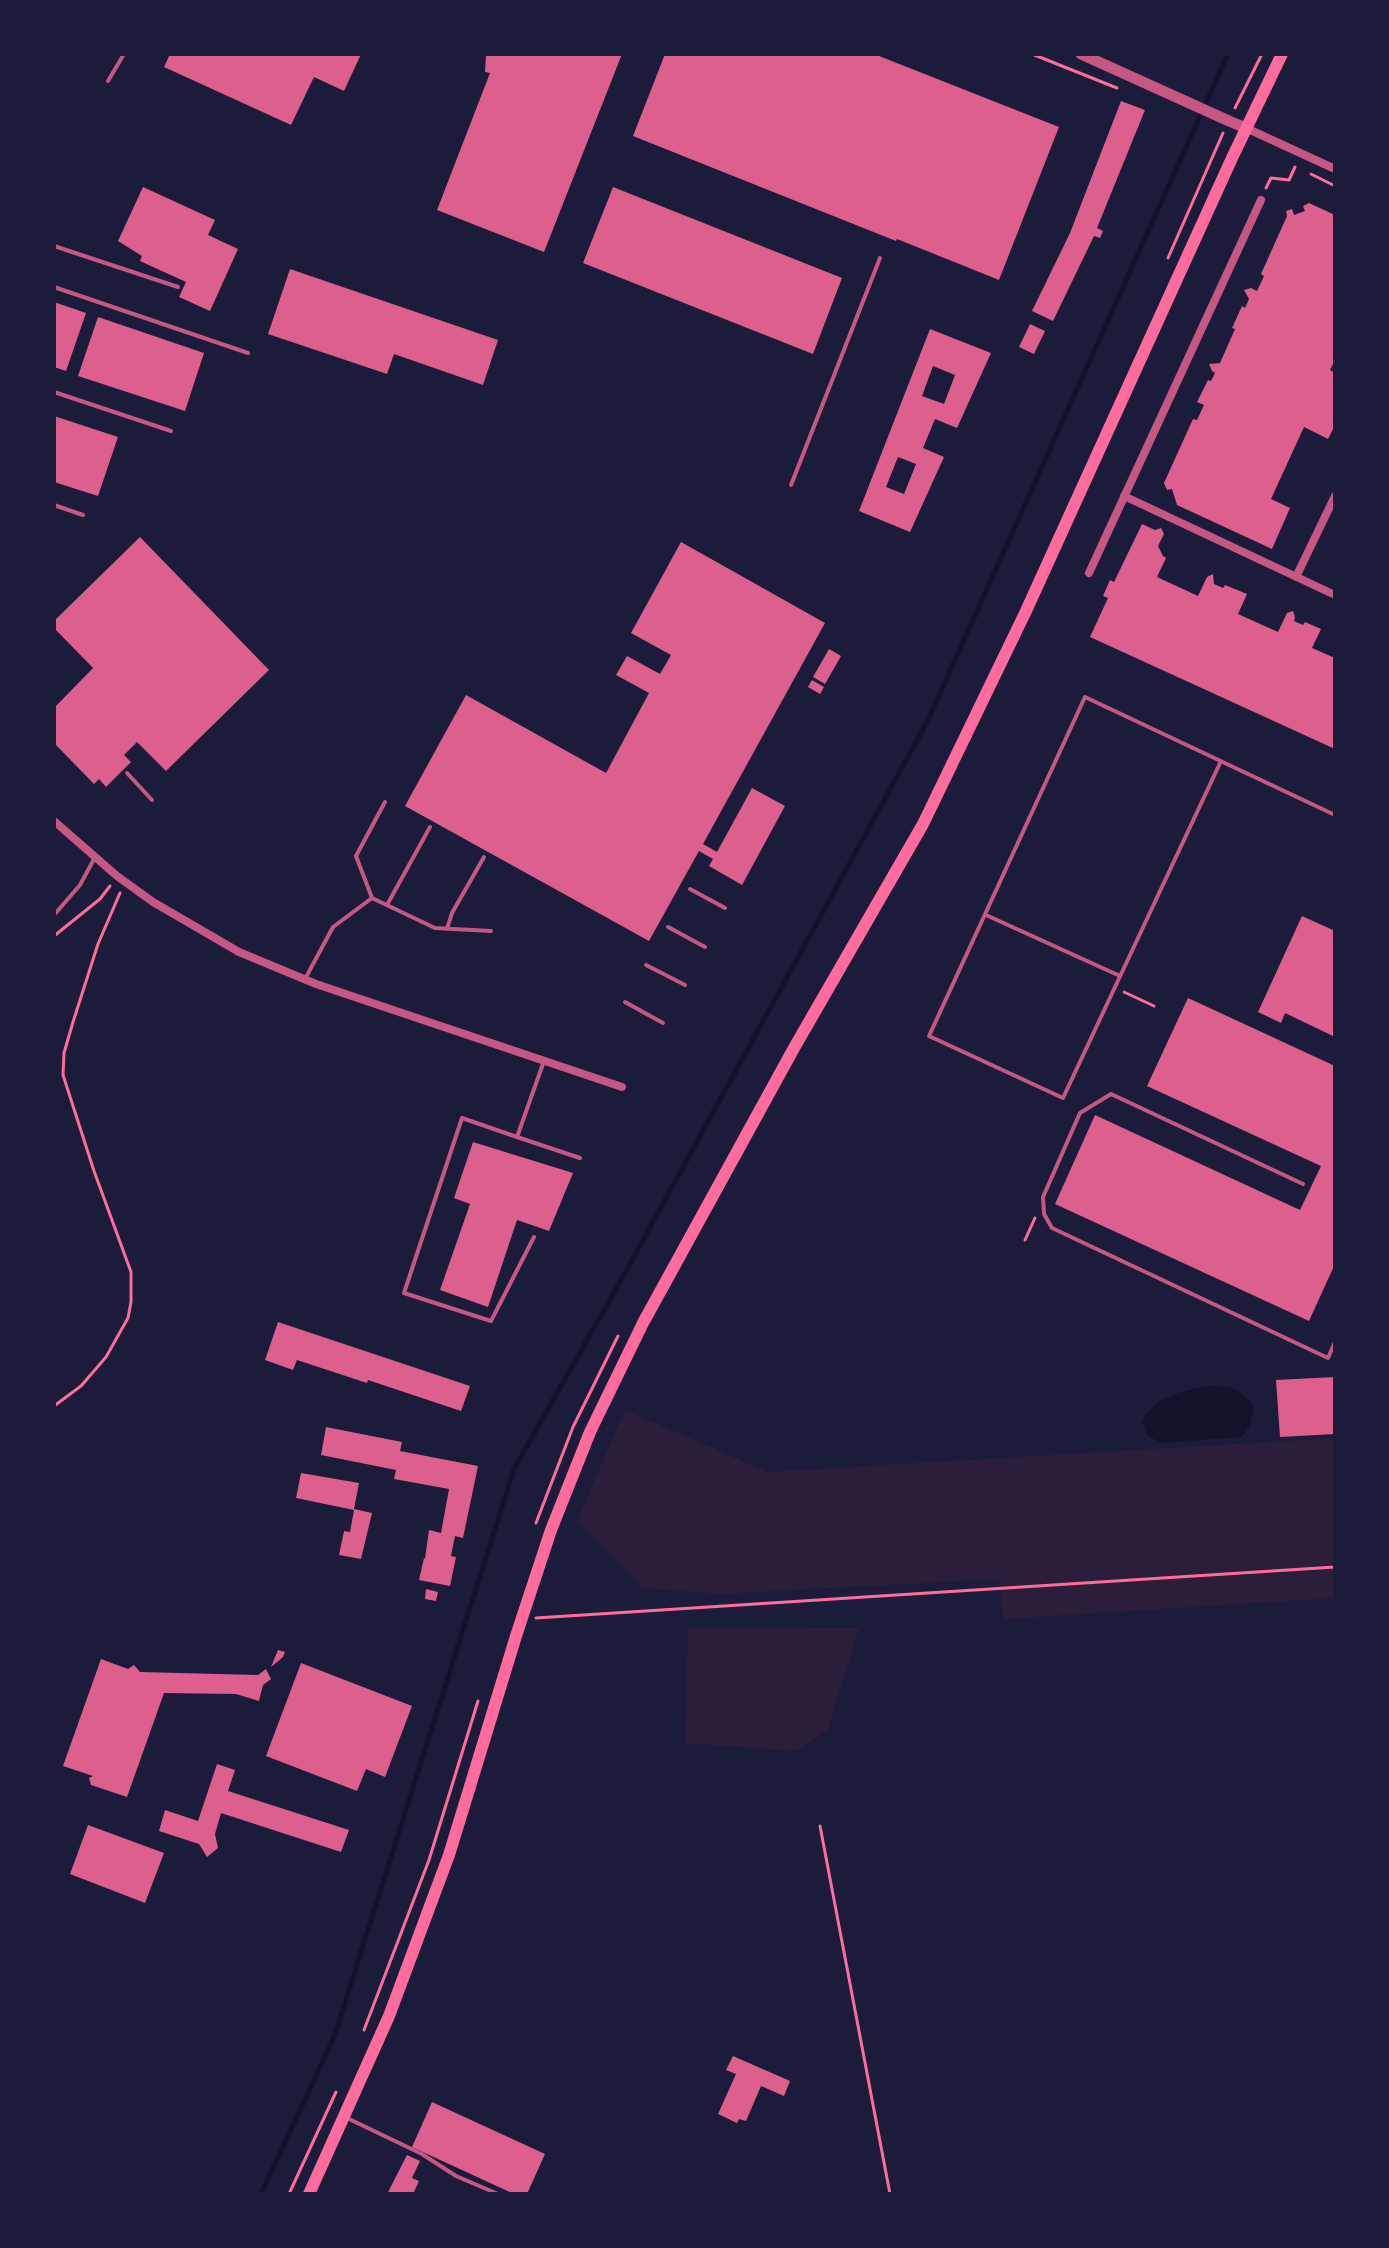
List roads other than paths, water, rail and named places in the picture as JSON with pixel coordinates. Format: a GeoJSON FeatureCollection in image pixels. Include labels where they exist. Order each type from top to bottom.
{"type":"FeatureCollection","features":[{"type":"Feature","properties":{"kind":"main road"},"geometry":{"type":"LineString","coordinates":[[309,2194],[389,2016],[449,1855],[551,1530],[590,1432],[636,1337],[794,1048],[923,824],[1033,597],[1282,54]]}},
{"type":"Feature","properties":{"kind":"street"},"geometry":{"type":"LineString","coordinates":[[1081,54],[1335,169]]}},
{"type":"Feature","properties":{"kind":"street"},"geometry":{"type":"LineString","coordinates":[[1089,573],[1261,200]]}},
{"type":"Feature","properties":{"kind":"street"},"geometry":{"type":"LineString","coordinates":[[1124,496],[1335,595]]}},
{"type":"Feature","properties":{"kind":"street"},"geometry":{"type":"LineString","coordinates":[[1296,577],[1335,496]]}},
{"type":"Feature","properties":{"kind":"street"},"geometry":{"type":"LineString","coordinates":[[54,821],[121,879],[239,952],[305,979],[622,1087]]}},
{"type":"Feature","properties":{"kind":"lane"},"geometry":{"type":"LineString","coordinates":[[108,81],[124,54]]}},
{"type":"Feature","properties":{"kind":"lane"},"geometry":{"type":"LineString","coordinates":[[54,246],[178,287]]}},
{"type":"Feature","properties":{"kind":"lane"},"geometry":{"type":"LineString","coordinates":[[791,485],[880,258]]}},
{"type":"Feature","properties":{"kind":"lane"},"geometry":{"type":"LineString","coordinates":[[54,287],[248,353]]}},
{"type":"Feature","properties":{"kind":"lane"},"geometry":{"type":"LineString","coordinates":[[54,392],[171,431]]}},
{"type":"Feature","properties":{"kind":"lane"},"geometry":{"type":"LineString","coordinates":[[54,505],[83,515]]}},
{"type":"Feature","properties":{"kind":"lane"},"geometry":{"type":"LineString","coordinates":[[1221,761],[1063,1098],[929,1036],[1085,697],[1221,761],[1335,815]]}},
{"type":"Feature","properties":{"kind":"lane"},"geometry":{"type":"LineString","coordinates":[[127,773],[152,800]]}},
{"type":"Feature","properties":{"kind":"lane"},"geometry":{"type":"LineString","coordinates":[[385,802],[356,856],[372,898],[435,928],[491,931]]}},
{"type":"Feature","properties":{"kind":"lane"},"geometry":{"type":"LineString","coordinates":[[387,905],[430,827]]}},
{"type":"Feature","properties":{"kind":"lane"},"geometry":{"type":"LineString","coordinates":[[447,929],[452,913],[484,857]]}},
{"type":"Feature","properties":{"kind":"lane"},"geometry":{"type":"LineString","coordinates":[[54,915],[80,885],[95,858]]}},
{"type":"Feature","properties":{"kind":"lane"},"geometry":{"type":"LineString","coordinates":[[690,889],[725,908]]}},
{"type":"Feature","properties":{"kind":"lane"},"geometry":{"type":"LineString","coordinates":[[305,979],[333,927],[372,898]]}},
{"type":"Feature","properties":{"kind":"lane"},"geometry":{"type":"LineString","coordinates":[[986,915],[1120,976]]}},
{"type":"Feature","properties":{"kind":"lane"},"geometry":{"type":"LineString","coordinates":[[668,927],[705,947]]}},
{"type":"Feature","properties":{"kind":"lane"},"geometry":{"type":"LineString","coordinates":[[646,965],[685,985]]}},
{"type":"Feature","properties":{"kind":"lane"},"geometry":{"type":"LineString","coordinates":[[625,1002],[663,1023]]}},
{"type":"Feature","properties":{"kind":"lane"},"geometry":{"type":"LineString","coordinates":[[517,1137],[544,1061]]}},
{"type":"Feature","properties":{"kind":"lane"},"geometry":{"type":"LineString","coordinates":[[1303,1184],[1111,1094],[1080,1113],[1043,1197],[1044,1214],[1052,1228],[1328,1358],[1335,1342]]}},
{"type":"Feature","properties":{"kind":"lane"},"geometry":{"type":"LineString","coordinates":[[534,1237],[491,1321],[404,1293],[462,1118],[580,1158]]}},
{"type":"Feature","properties":{"kind":"lane"},"geometry":{"type":"LineString","coordinates":[[345,2117],[422,2154],[456,2176],[498,2194]]}},
{"type":"Feature","properties":{"kind":"waterway"},"geometry":{"type":"LineString","coordinates":[[261,2194],[334,2037],[514,1469],[927,722],[1228,54]]}}]}
